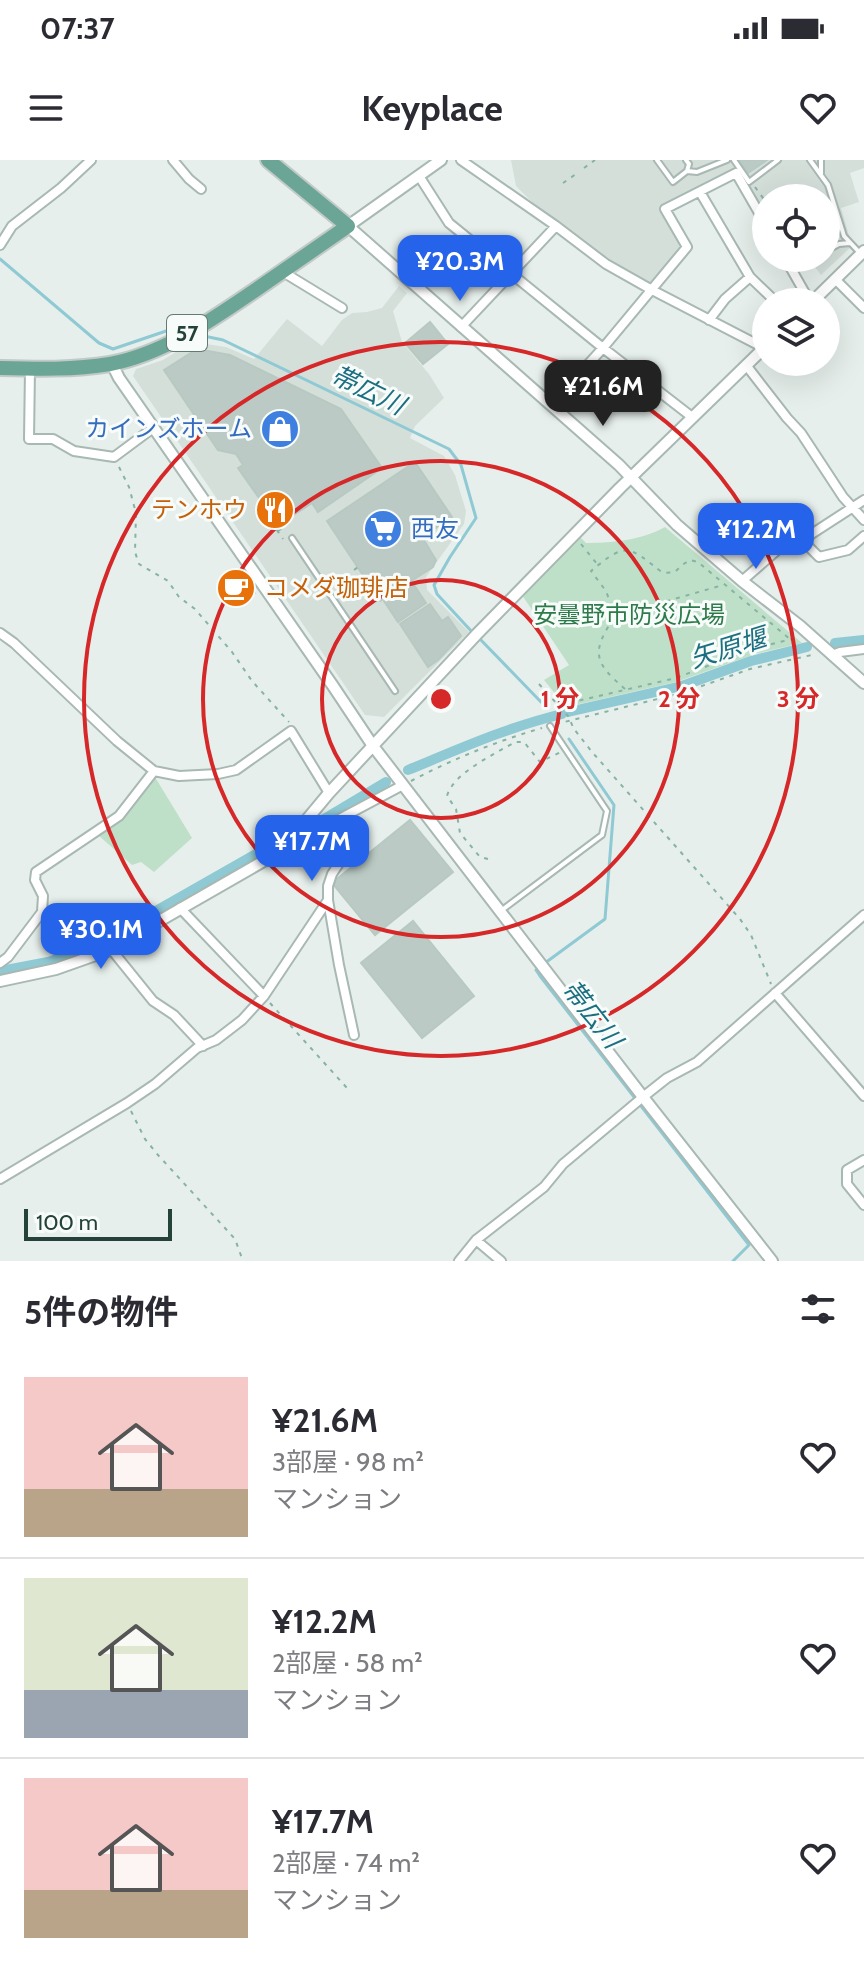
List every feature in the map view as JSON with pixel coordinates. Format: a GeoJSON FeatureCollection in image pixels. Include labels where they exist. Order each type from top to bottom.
{"type":"FeatureCollection","features":[{"type":"Feature","properties":{"kind":"main road"},"geometry":{"type":"LineString","coordinates":[[268,160],[348,226]]}},
{"type":"Feature","properties":{"kind":"main road","name":"57"},"geometry":{"type":"LineString","coordinates":[[0,368],[63,369],[112,364],[155,349],[236,303],[348,226]]}},
{"type":"Feature","properties":{"kind":"street"},"geometry":{"type":"LineString","coordinates":[[0,245],[12,226],[91,160]]}},
{"type":"Feature","properties":{"kind":"street"},"geometry":{"type":"LineString","coordinates":[[173,160],[201,189]]}},
{"type":"Feature","properties":{"kind":"street"},"geometry":{"type":"LineString","coordinates":[[441,160],[348,226],[619,465],[737,581],[800,626],[864,683]]}},
{"type":"Feature","properties":{"kind":"street"},"geometry":{"type":"LineString","coordinates":[[461,160],[606,264],[752,341]]}},
{"type":"Feature","properties":{"kind":"street"},"geometry":{"type":"LineString","coordinates":[[551,405],[687,247],[665,209],[736,173],[752,201]]}},
{"type":"Feature","properties":{"kind":"street"},"geometry":{"type":"LineString","coordinates":[[419,176],[449,223],[692,417]]}},
{"type":"Feature","properties":{"kind":"street"},"geometry":{"type":"LineString","coordinates":[[700,192],[750,277],[761,288]]}},
{"type":"Feature","properties":{"kind":"street"},"geometry":{"type":"LineString","coordinates":[[461,327],[556,226]]}},
{"type":"Feature","properties":{"kind":"street"},"geometry":{"type":"LineString","coordinates":[[826,288],[862,252]]}},
{"type":"Feature","properties":{"kind":"street"},"geometry":{"type":"LineString","coordinates":[[283,272],[342,308]]}},
{"type":"Feature","properties":{"kind":"street"},"geometry":{"type":"LineString","coordinates":[[709,320],[725,299],[750,277]]}},
{"type":"Feature","properties":{"kind":"street"},"geometry":{"type":"LineString","coordinates":[[835,279],[864,308]]}},
{"type":"Feature","properties":{"kind":"street"},"geometry":{"type":"LineString","coordinates":[[284,847],[329,793],[477,634],[752,359]]}},
{"type":"Feature","properties":{"kind":"street"},"geometry":{"type":"LineString","coordinates":[[112,364],[373,746],[772,1261]]}},
{"type":"Feature","properties":{"kind":"street"},"geometry":{"type":"LineString","coordinates":[[746,365],[801,433],[843,497],[864,520]]}},
{"type":"Feature","properties":{"kind":"street"},"geometry":{"type":"LineString","coordinates":[[30,369],[29,439],[53,439],[74,451],[114,457],[153,428]]}},
{"type":"Feature","properties":{"kind":"street"},"geometry":{"type":"LineString","coordinates":[[737,581],[795,536],[810,535],[864,500]]}},
{"type":"Feature","properties":{"kind":"street"},"geometry":{"type":"LineString","coordinates":[[781,521],[819,557],[848,550],[864,536]]}},
{"type":"Feature","properties":{"kind":"street"},"geometry":{"type":"LineString","coordinates":[[0,633],[154,771],[179,776],[236,770],[291,731],[329,793]]}},
{"type":"Feature","properties":{"kind":"street"},"geometry":{"type":"LineString","coordinates":[[829,652],[864,649]]}},
{"type":"Feature","properties":{"kind":"street"},"geometry":{"type":"LineString","coordinates":[[0,963],[42,912],[43,896],[35,880],[36,872],[119,816],[154,771]]}},
{"type":"Feature","properties":{"kind":"street"},"geometry":{"type":"LineString","coordinates":[[0,981],[56,969],[111,949],[284,847],[403,785]]}},
{"type":"Feature","properties":{"kind":"street"},"geometry":{"type":"LineString","coordinates":[[343,817],[350,840],[347,851],[332,874],[328,900],[354,1035]]}},
{"type":"Feature","properties":{"kind":"street"},"geometry":{"type":"LineString","coordinates":[[0,1179],[127,1103],[197,1048],[216,1040],[242,1020],[264,996],[328,900]]}},
{"type":"Feature","properties":{"kind":"street"},"geometry":{"type":"LineString","coordinates":[[180,908],[264,996]]}},
{"type":"Feature","properties":{"kind":"street"},"geometry":{"type":"LineString","coordinates":[[459,1261],[476,1240],[544,1187],[563,1164],[667,1078],[697,1062],[864,915]]}},
{"type":"Feature","properties":{"kind":"street"},"geometry":{"type":"LineString","coordinates":[[111,949],[153,1001],[174,1015],[203,1046]]}},
{"type":"Feature","properties":{"kind":"street"},"geometry":{"type":"LineString","coordinates":[[775,993],[864,1096]]}},
{"type":"Feature","properties":{"kind":"street"},"geometry":{"type":"LineString","coordinates":[[864,1160],[847,1170],[847,1184],[864,1205]]}},
{"type":"Feature","properties":{"kind":"street"},"geometry":{"type":"LineString","coordinates":[[476,1240],[501,1261]]}},
{"type":"Feature","properties":{"kind":"lane"},"geometry":{"type":"LineString","coordinates":[[657,160],[673,182],[687,171],[689,164],[686,160]]}},
{"type":"Feature","properties":{"kind":"lane"},"geometry":{"type":"LineString","coordinates":[[687,171],[697,172],[727,160]]}},
{"type":"Feature","properties":{"kind":"lane"},"geometry":{"type":"LineString","coordinates":[[734,160],[749,182],[778,160]]}},
{"type":"Feature","properties":{"kind":"lane"},"geometry":{"type":"LineString","coordinates":[[810,160],[828,185],[844,236],[862,252]]}},
{"type":"Feature","properties":{"kind":"lane"},"geometry":{"type":"LineString","coordinates":[[821,160],[821,175]]}},
{"type":"Feature","properties":{"kind":"lane"},"geometry":{"type":"LineString","coordinates":[[840,244],[850,243]]}},
{"type":"Feature","properties":{"kind":"lane"},"geometry":{"type":"LineString","coordinates":[[292,538],[395,691]]}},
{"type":"Feature","properties":{"kind":"lane"},"geometry":{"type":"LineString","coordinates":[[500,912],[602,835],[607,811],[550,726]]}},
{"type":"Feature","properties":{"kind":"path"},"geometry":{"type":"LineString","coordinates":[[584,168],[595,160]]}},
{"type":"Feature","properties":{"kind":"path"},"geometry":{"type":"LineString","coordinates":[[563,183],[576,174]]}},
{"type":"Feature","properties":{"kind":"path"},"geometry":{"type":"LineString","coordinates":[[753,184],[757,182]]}},
{"type":"Feature","properties":{"kind":"path"},"geometry":{"type":"LineString","coordinates":[[114,457],[129,487],[136,513],[135,552],[139,564],[168,581],[179,597],[195,609],[291,725],[291,731]]}},
{"type":"Feature","properties":{"kind":"path"},"geometry":{"type":"LineString","coordinates":[[260,505],[283,539]]}},
{"type":"Feature","properties":{"kind":"path"},"geometry":{"type":"LineString","coordinates":[[278,531],[292,521]]}},
{"type":"Feature","properties":{"kind":"path"},"geometry":{"type":"LineString","coordinates":[[576,537],[598,565]]}},
{"type":"Feature","properties":{"kind":"path"},"geometry":{"type":"LineString","coordinates":[[615,616],[606,591],[591,571],[618,551],[628,550],[636,552],[663,573],[675,572],[690,560],[698,562],[791,640]]}},
{"type":"Feature","properties":{"kind":"path"},"geometry":{"type":"LineString","coordinates":[[625,689],[601,665],[598,649],[603,634],[615,616],[737,581]]}},
{"type":"Feature","properties":{"kind":"path"},"geometry":{"type":"LineString","coordinates":[[559,706],[676,678],[752,649],[800,637]]}},
{"type":"Feature","properties":{"kind":"path"},"geometry":{"type":"LineString","coordinates":[[403,785],[509,737],[682,693],[750,669],[829,652]]}},
{"type":"Feature","properties":{"kind":"path"},"geometry":{"type":"LineString","coordinates":[[539,684],[592,752],[740,919],[751,935],[775,993]]}},
{"type":"Feature","properties":{"kind":"path"},"geometry":{"type":"LineString","coordinates":[[488,859],[480,857],[460,833],[456,809],[447,796],[449,789],[462,775],[515,742],[524,742],[540,762],[565,750]]}},
{"type":"Feature","properties":{"kind":"path"},"geometry":{"type":"LineString","coordinates":[[264,996],[347,1088]]}},
{"type":"Feature","properties":{"kind":"path"},"geometry":{"type":"LineString","coordinates":[[127,1103],[145,1139],[235,1239],[243,1261]]}},
{"type":"Feature","properties":{"kind":"shaded area"},"geometry":{"type":"Polygon","coordinates":[[[511,160],[864,160],[864,168],[850,173],[859,202],[841,208],[852,246],[840,257],[840,184],[752,184],[752,195],[736,170],[660,206],[684,248],[653,285],[607,260],[533,203],[516,186],[511,160]]]}},
{"type":"Feature","properties":{"kind":"shaded area"},"geometry":{"type":"Polygon","coordinates":[[[399,286],[407,293],[393,311],[402,342],[444,398],[415,426],[410,438],[444,456],[455,475],[466,511],[464,524],[426,577],[427,590],[469,632],[384,717],[365,715],[133,376],[136,369],[163,360],[192,342],[226,347],[254,359],[287,319],[322,346],[342,320],[352,313],[382,308],[399,286]]]}},
{"type":"Feature","properties":{"kind":"green space","name":"安曇野市防災広場"},"geometry":{"type":"Polygon","coordinates":[[[665,527],[802,643],[755,654],[676,682],[566,707],[544,680],[569,665],[522,595],[579,536],[586,543],[616,541],[637,538],[665,527]]]}},
{"type":"Feature","properties":{"kind":"green space"},"geometry":{"type":"Polygon","coordinates":[[[155,777],[192,838],[154,872],[141,862],[132,865],[98,835],[121,818],[155,777]]]}},
{"type":"Feature","properties":{"kind":"building"},"geometry":{"type":"Polygon","coordinates":[[[738,160],[767,160],[748,173],[738,160]]]}},
{"type":"Feature","properties":{"kind":"building"},"geometry":{"type":"Polygon","coordinates":[[[430,322],[448,344],[423,364],[405,343],[430,322]]]}},
{"type":"Feature","properties":{"kind":"building","name":"カインズホーム"},"geometry":{"type":"Polygon","coordinates":[[[197,349],[230,355],[341,409],[382,468],[318,512],[312,503],[292,516],[287,515],[277,500],[266,508],[238,468],[243,465],[236,454],[218,450],[164,370],[197,349]]]}},
{"type":"Feature","properties":{"kind":"building","name":"西友"},"geometry":{"type":"Polygon","coordinates":[[[415,462],[452,517],[422,537],[436,560],[433,567],[380,601],[327,521],[415,462]]]}},
{"type":"Feature","properties":{"kind":"building"},"geometry":{"type":"Polygon","coordinates":[[[234,571],[243,584],[247,581],[255,593],[238,605],[221,580],[234,571]]]}},
{"type":"Feature","properties":{"kind":"building"},"geometry":{"type":"Polygon","coordinates":[[[412,582],[426,603],[398,622],[384,601],[412,582]]]}},
{"type":"Feature","properties":{"kind":"building"},"geometry":{"type":"Polygon","coordinates":[[[430,604],[442,621],[448,617],[461,636],[428,667],[400,624],[430,604]]]}},
{"type":"Feature","properties":{"kind":"building"},"geometry":{"type":"Polygon","coordinates":[[[410,820],[453,872],[375,935],[332,883],[410,820]]]}},
{"type":"Feature","properties":{"kind":"building"},"geometry":{"type":"Polygon","coordinates":[[[413,921],[474,996],[422,1038],[361,963],[413,921]]]}},
{"type":"Feature","properties":{"kind":"waterway","name":"帯広川"},"geometry":{"type":"LineString","coordinates":[[0,259],[99,343],[113,349],[172,329],[180,330]]}},
{"type":"Feature","properties":{"kind":"waterway","name":"帯広川"},"geometry":{"type":"LineString","coordinates":[[199,335],[223,340],[449,449],[461,465],[476,518],[434,585],[437,594],[473,633]]}},
{"type":"Feature","properties":{"kind":"waterway","name":"帯広川"},"geometry":{"type":"LineString","coordinates":[[479,638],[541,702]]}},
{"type":"Feature","properties":{"kind":"waterway","name":"矢原堰"},"geometry":{"type":"LineString","coordinates":[[835,643],[864,640]]}},
{"type":"Feature","properties":{"kind":"waterway","name":"矢原堰"},"geometry":{"type":"LineString","coordinates":[[568,712],[682,686],[751,661],[807,647]]}},
{"type":"Feature","properties":{"kind":"waterway","name":"矢原堰"},"geometry":{"type":"LineString","coordinates":[[408,770],[503,732],[562,714]]}},
{"type":"Feature","properties":{"kind":"waterway","name":"帯広川"},"geometry":{"type":"LineString","coordinates":[[545,963],[605,919],[614,805],[569,739]]}},
{"type":"Feature","properties":{"kind":"waterway","name":"矢原堰"},"geometry":{"type":"LineString","coordinates":[[314,825],[386,782]]}},
{"type":"Feature","properties":{"kind":"waterway","name":"矢原堰"},"geometry":{"type":"LineString","coordinates":[[0,971],[48,962],[89,949],[265,849]]}},
{"type":"Feature","properties":{"kind":"waterway","name":"帯広川"},"geometry":{"type":"LineString","coordinates":[[539,968],[536,970],[540,976],[749,1245],[733,1261]]}},
{"type":"Feature","properties":{"kind":"place","name":"カインズホーム"},"geometry":{"type":"Point","coordinates":[280,429]}},
{"type":"Feature","properties":{"kind":"place","name":"テンホウ"},"geometry":{"type":"Point","coordinates":[275,510]}},
{"type":"Feature","properties":{"kind":"place","name":"西友"},"geometry":{"type":"Point","coordinates":[383,529]}},
{"type":"Feature","properties":{"kind":"place","name":"コメダ珈琲店"},"geometry":{"type":"Point","coordinates":[236,588]}}]}
